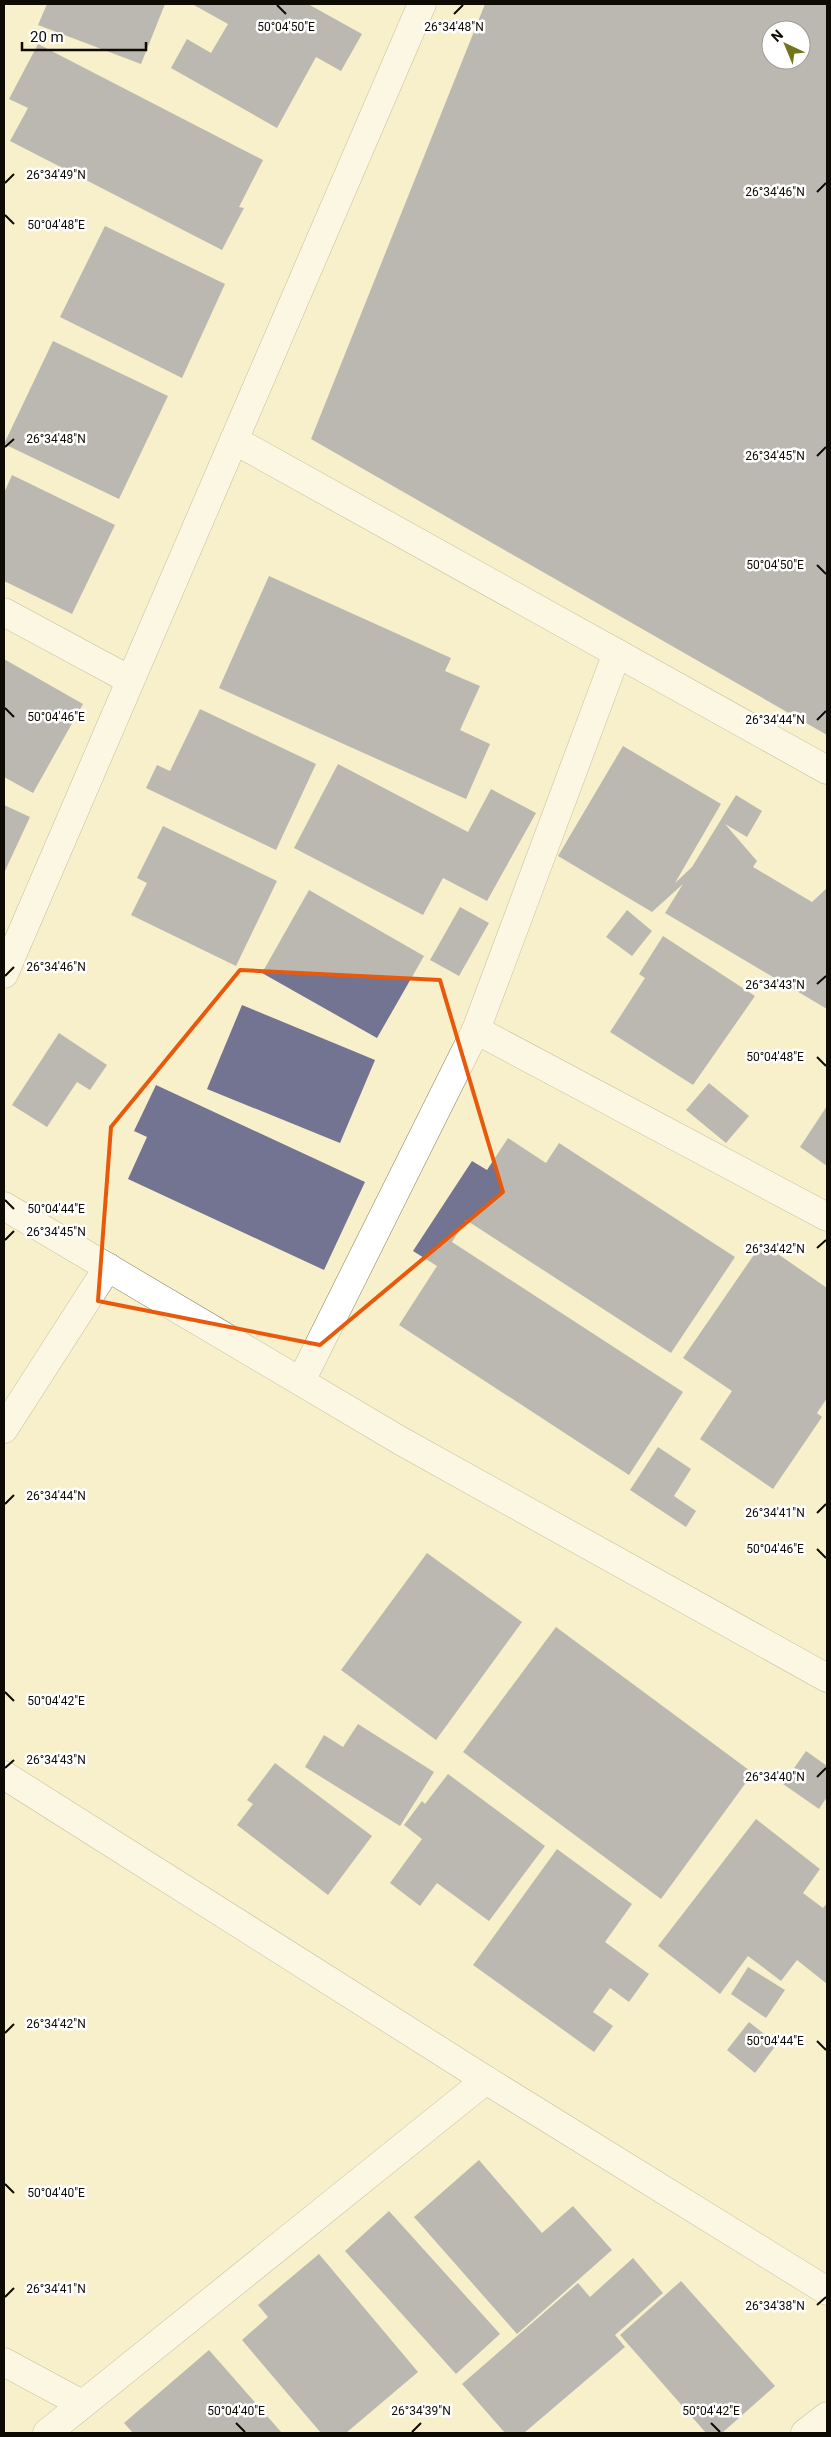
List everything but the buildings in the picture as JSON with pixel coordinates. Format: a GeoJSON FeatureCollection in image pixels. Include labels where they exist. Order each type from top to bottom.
{"type":"FeatureCollection","features":[{"type":"Feature","properties":{"kind":"street"},"geometry":{"type":"LineString","coordinates":[[4,974],[422,4]]}},
{"type":"Feature","properties":{"kind":"street"},"geometry":{"type":"LineString","coordinates":[[234,440],[827,770]]}},
{"type":"Feature","properties":{"kind":"street"},"geometry":{"type":"LineString","coordinates":[[4,612],[130,680]]}},
{"type":"Feature","properties":{"kind":"street"},"geometry":{"type":"LineString","coordinates":[[301,1381],[476,1030],[617,653]]}},
{"type":"Feature","properties":{"kind":"street"},"geometry":{"type":"LineString","coordinates":[[476,1030],[827,1217]]}},
{"type":"Feature","properties":{"kind":"street"},"geometry":{"type":"LineString","coordinates":[[4,1206],[410,1446],[827,1678]]}},
{"type":"Feature","properties":{"kind":"street"},"geometry":{"type":"LineString","coordinates":[[4,1429],[108,1267]]}},
{"type":"Feature","properties":{"kind":"street"},"geometry":{"type":"LineString","coordinates":[[4,1775],[486,2080],[827,2291]]}},
{"type":"Feature","properties":{"kind":"street"},"geometry":{"type":"LineString","coordinates":[[47,2433],[486,2080]]}},
{"type":"Feature","properties":{"kind":"street"},"geometry":{"type":"LineString","coordinates":[[4,2362],[82,2404]]}},
{"type":"Feature","properties":{"kind":"street"},"geometry":{"type":"LineString","coordinates":[[805,2433],[827,2416]]}},
{"type":"Feature","properties":{"kind":"highlighted area"},"geometry":{"type":"Polygon","coordinates":[[[240,970],[440,980],[503,1192],[320,1345],[98,1301],[111,1127],[240,970]]]}}]}
